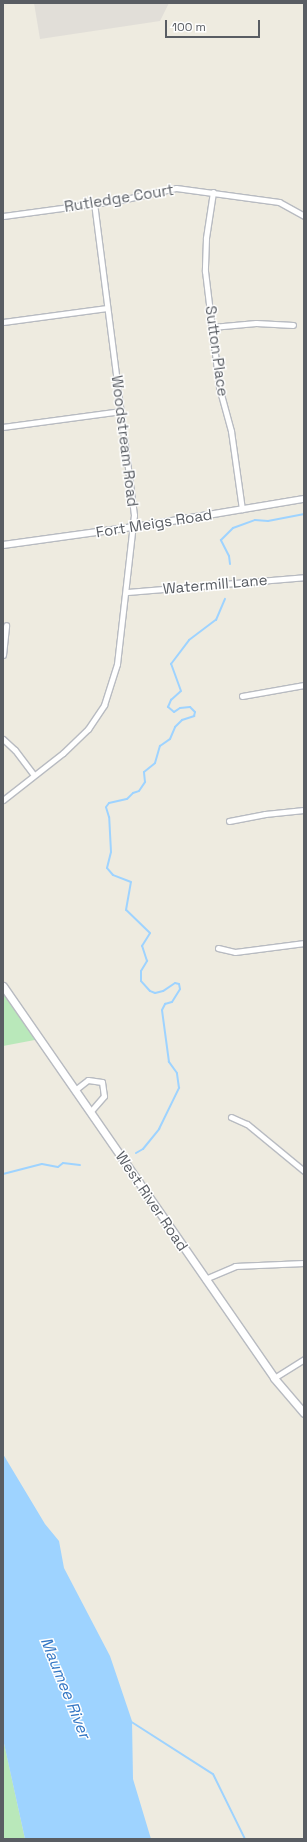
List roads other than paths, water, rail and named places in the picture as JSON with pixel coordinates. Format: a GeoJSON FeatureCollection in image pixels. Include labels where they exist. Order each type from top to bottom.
{"type":"FeatureCollection","features":[{"type":"Feature","properties":{"kind":"main road","name":"West River Road"},"geometry":{"type":"LineString","coordinates":[[3,986],[91,1111],[274,1378],[304,1413]]}},
{"type":"Feature","properties":{"kind":"street","name":"Rutledge Court"},"geometry":{"type":"LineString","coordinates":[[3,216],[94,204],[167,188],[213,192],[279,202],[304,216]]}},
{"type":"Feature","properties":{"kind":"street","name":"Sutton Place"},"geometry":{"type":"LineString","coordinates":[[213,192],[205,252],[219,387],[231,431],[242,509]]}},
{"type":"Feature","properties":{"kind":"street","name":"Woodstream Road"},"geometry":{"type":"LineString","coordinates":[[3,800],[78,740],[104,705],[117,664],[135,527],[94,204]]}},
{"type":"Feature","properties":{"kind":"street"},"geometry":{"type":"LineString","coordinates":[[3,322],[107,308]]}},
{"type":"Feature","properties":{"kind":"street"},"geometry":{"type":"LineString","coordinates":[[212,327],[256,323],[293,325]]}},
{"type":"Feature","properties":{"kind":"street"},"geometry":{"type":"LineString","coordinates":[[3,427],[121,411]]}},
{"type":"Feature","properties":{"kind":"street","name":"Fort Meigs Road"},"geometry":{"type":"LineString","coordinates":[[3,545],[135,527],[304,499]]}},
{"type":"Feature","properties":{"kind":"street","name":"Watermill Lane"},"geometry":{"type":"LineString","coordinates":[[127,592],[304,576]]}},
{"type":"Feature","properties":{"kind":"street"},"geometry":{"type":"LineString","coordinates":[[3,655],[6,626]]}},
{"type":"Feature","properties":{"kind":"street"},"geometry":{"type":"LineString","coordinates":[[242,696],[304,685]]}},
{"type":"Feature","properties":{"kind":"street"},"geometry":{"type":"LineString","coordinates":[[3,739],[15,750],[34,775]]}},
{"type":"Feature","properties":{"kind":"street"},"geometry":{"type":"LineString","coordinates":[[229,821],[278,812],[304,810]]}},
{"type":"Feature","properties":{"kind":"street"},"geometry":{"type":"LineString","coordinates":[[218,948],[235,952],[304,943]]}},
{"type":"Feature","properties":{"kind":"street"},"geometry":{"type":"LineString","coordinates":[[75,1090],[88,1080],[102,1082],[104,1096],[91,1111]]}},
{"type":"Feature","properties":{"kind":"street"},"geometry":{"type":"LineString","coordinates":[[231,1117],[247,1124],[304,1171]]}},
{"type":"Feature","properties":{"kind":"street"},"geometry":{"type":"LineString","coordinates":[[205,1279],[235,1266],[304,1263]]}},
{"type":"Feature","properties":{"kind":"street"},"geometry":{"type":"LineString","coordinates":[[274,1378],[304,1359]]}},
{"type":"Feature","properties":{"kind":"water","name":"Maumee River"},"geometry":{"type":"Polygon","coordinates":[[[3,1454],[45,1524],[59,1541],[64,1568],[110,1656],[132,1721],[133,1779],[151,1839],[25,1839],[3,1739],[3,1454]]]}},
{"type":"Feature","properties":{"kind":"waterway"},"geometry":{"type":"LineString","coordinates":[[230,564],[229,556],[221,540],[233,528],[255,520],[268,521],[304,514]]}},
{"type":"Feature","properties":{"kind":"waterway"},"geometry":{"type":"LineString","coordinates":[[136,1153],[143,1149],[159,1129],[179,1088],[177,1073],[169,1062],[162,1010],[165,1004],[172,1002],[180,989],[179,984],[175,983],[163,991],[155,993],[150,991],[141,981],[141,971],[147,961],[142,946],[150,933],[126,910],[131,882],[113,875],[107,868],[111,852],[109,817],[106,807],[109,803],[127,799],[133,793],[139,791],[145,782],[144,772],[155,763],[160,746],[170,739],[175,727],[182,720],[194,716],[195,712],[190,707],[180,708],[174,712],[168,707],[171,700],[181,691],[171,664],[189,640],[216,620],[225,599]]}},
{"type":"Feature","properties":{"kind":"waterway"},"geometry":{"type":"LineString","coordinates":[[3,1174],[42,1164],[58,1167],[63,1163],[80,1165]]}},
{"type":"Feature","properties":{"kind":"waterway"},"geometry":{"type":"LineString","coordinates":[[130,1721],[213,1774],[245,1839]]}}]}
